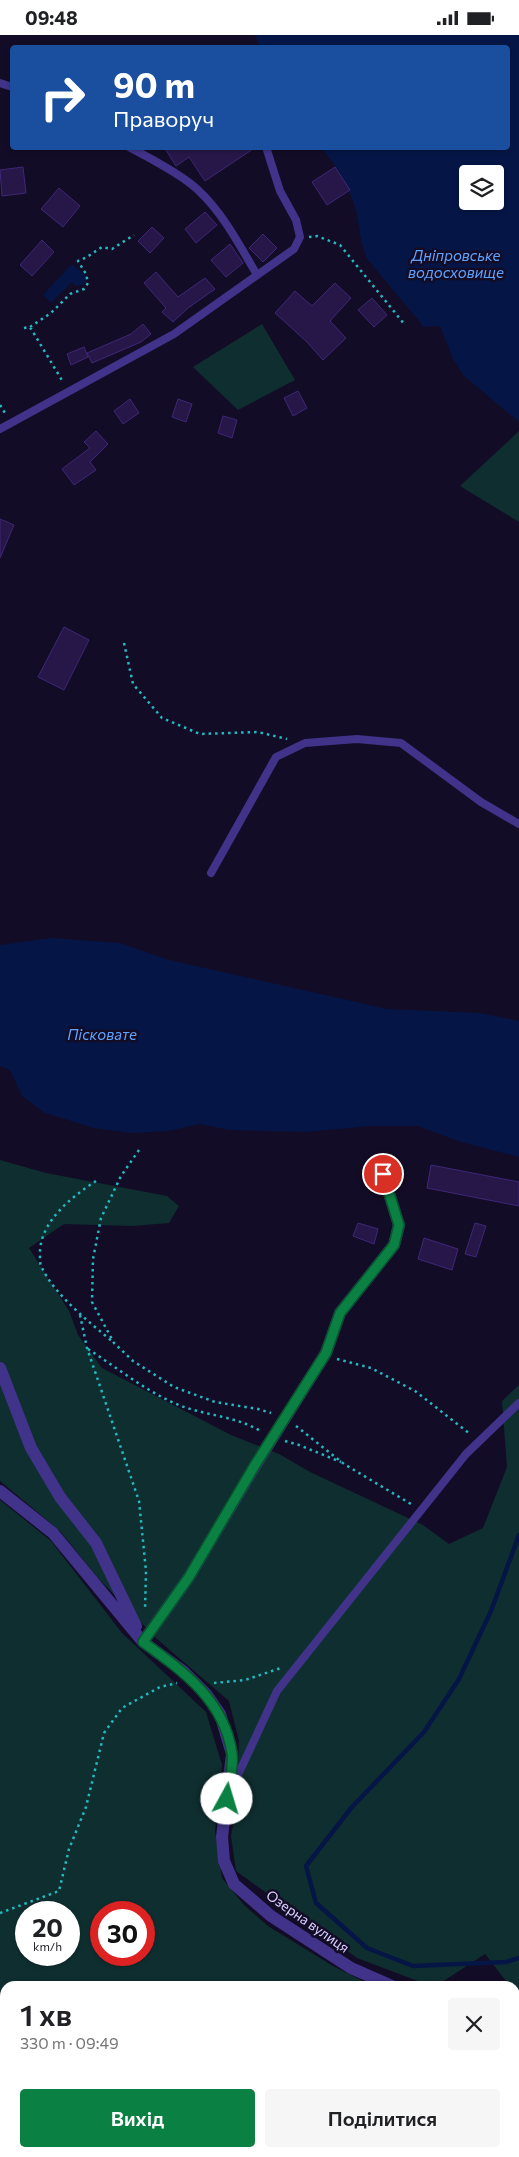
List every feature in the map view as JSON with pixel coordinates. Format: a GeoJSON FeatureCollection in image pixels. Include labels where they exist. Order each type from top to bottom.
{"type":"FeatureCollection","features":[{"type":"Feature","properties":{"kind":"street"},"geometry":{"type":"LineString","coordinates":[[0,1368],[31,1448],[60,1497],[96,1543],[143,1642],[189,1577],[326,1353],[340,1313],[394,1245],[399,1225],[383,1174]]}},
{"type":"Feature","properties":{"kind":"street","name":"Озерна вулиця"},"geometry":{"type":"LineString","coordinates":[[0,1491],[53,1533],[143,1642],[183,1671],[206,1694],[220,1714],[232,1754],[222,1837],[224,1861],[234,1884],[271,1916],[351,1968],[381,1981]]}},
{"type":"Feature","properties":{"kind":"lane"},"geometry":{"type":"LineString","coordinates":[[134,150],[198,189],[233,233],[257,275]]}},
{"type":"Feature","properties":{"kind":"lane"},"geometry":{"type":"LineString","coordinates":[[0,429],[174,334],[294,249],[300,237],[296,220],[280,191],[267,150]]}},
{"type":"Feature","properties":{"kind":"lane"},"geometry":{"type":"LineString","coordinates":[[211,873],[276,757],[305,743],[357,739],[401,743],[481,802],[519,824]]}},
{"type":"Feature","properties":{"kind":"lane"},"geometry":{"type":"LineString","coordinates":[[227,1799],[277,1691],[466,1454],[519,1403]]}},
{"type":"Feature","properties":{"kind":"path"},"geometry":{"type":"LineString","coordinates":[[24,328],[30,327],[51,313],[70,294],[84,289],[88,283],[86,274],[78,261],[102,247],[112,249],[134,235]]}},
{"type":"Feature","properties":{"kind":"path"},"geometry":{"type":"LineString","coordinates":[[300,237],[317,236],[340,245],[405,325]]}},
{"type":"Feature","properties":{"kind":"path"},"geometry":{"type":"LineString","coordinates":[[30,327],[69,391]]}},
{"type":"Feature","properties":{"kind":"path"},"geometry":{"type":"LineString","coordinates":[[124,643],[133,684],[162,718],[200,734],[258,732],[305,743]]}},
{"type":"Feature","properties":{"kind":"path"},"geometry":{"type":"LineString","coordinates":[[114,1343],[92,1302],[93,1259],[101,1218],[121,1176],[139,1150]]}},
{"type":"Feature","properties":{"kind":"path"},"geometry":{"type":"LineString","coordinates":[[96,1181],[74,1195],[46,1227],[39,1245],[41,1267],[80,1315],[133,1361],[174,1387],[215,1402],[258,1409],[286,1419],[344,1464],[421,1511]]}},
{"type":"Feature","properties":{"kind":"path"},"geometry":{"type":"LineString","coordinates":[[80,1315],[88,1348],[139,1501],[146,1571],[144,1615]]}},
{"type":"Feature","properties":{"kind":"path"},"geometry":{"type":"LineString","coordinates":[[88,1348],[140,1384],[174,1403],[208,1414],[246,1422],[273,1439],[299,1445],[344,1464]]}},
{"type":"Feature","properties":{"kind":"path"},"geometry":{"type":"LineString","coordinates":[[326,1353],[342,1361],[371,1368],[415,1391],[479,1442]]}},
{"type":"Feature","properties":{"kind":"path"},"geometry":{"type":"LineString","coordinates":[[0,1913],[59,1891],[69,1849],[86,1807],[104,1733],[122,1708],[160,1687],[191,1679],[214,1683],[245,1679],[283,1667]]}},
{"type":"Feature","properties":{"kind":"green space"},"geometry":{"type":"Polygon","coordinates":[[[262,324],[295,380],[238,410],[193,367],[262,324]]]}},
{"type":"Feature","properties":{"kind":"green space"},"geometry":{"type":"Polygon","coordinates":[[[519,431],[519,522],[460,486],[519,431]]]}},
{"type":"Feature","properties":{"kind":"green space"},"geometry":{"type":"Polygon","coordinates":[[[0,1160],[46,1173],[167,1196],[179,1206],[169,1223],[132,1226],[64,1224],[29,1248],[69,1311],[78,1335],[102,1368],[231,1435],[279,1454],[310,1472],[423,1525],[449,1544],[483,1528],[507,1467],[502,1401],[519,1385],[519,1981],[506,1981],[485,1954],[444,1981],[418,1981],[357,1958],[236,1871],[231,1836],[237,1804],[239,1741],[229,1701],[157,1639],[98,1578],[60,1531],[0,1481],[0,1160]]]}},
{"type":"Feature","properties":{"kind":"green space"},"geometry":{"type":"Polygon","coordinates":[[[0,1500],[51,1541],[122,1633],[206,1712],[222,1765],[215,1831],[222,1878],[244,1905],[268,1926],[333,1966],[363,1981],[0,1981],[0,1500]]]}},
{"type":"Feature","properties":{"kind":"water","name":"Дніпровське водосховище"},"geometry":{"type":"Polygon","coordinates":[[[255,35],[519,35],[519,422],[464,376],[453,359],[440,326],[424,327],[368,260],[363,248],[356,211],[338,170],[323,150],[510,150],[510,45],[259,45],[255,35]]]}},
{"type":"Feature","properties":{"kind":"water"},"geometry":{"type":"Polygon","coordinates":[[[72,264],[86,276],[86,281],[82,285],[76,286],[72,282],[51,303],[43,295],[72,264]]]}},
{"type":"Feature","properties":{"kind":"water","name":"Пісковате"},"geometry":{"type":"Polygon","coordinates":[[[51,938],[120,943],[169,960],[387,1009],[480,1013],[519,1021],[519,1157],[458,1141],[418,1126],[370,1126],[306,1132],[229,1130],[200,1124],[168,1131],[131,1133],[94,1128],[45,1113],[22,1096],[10,1070],[0,1066],[0,945],[51,938]]]}},
{"type":"Feature","properties":{"kind":"building"},"geometry":{"type":"Polygon","coordinates":[[[166,150],[252,150],[205,181],[189,157],[176,166],[166,150]]]}},
{"type":"Feature","properties":{"kind":"building"},"geometry":{"type":"Polygon","coordinates":[[[23,167],[26,193],[2,196],[0,170],[23,167]]]}},
{"type":"Feature","properties":{"kind":"building"},"geometry":{"type":"Polygon","coordinates":[[[335,167],[350,190],[327,205],[312,182],[335,167]]]}},
{"type":"Feature","properties":{"kind":"building"},"geometry":{"type":"Polygon","coordinates":[[[59,188],[80,206],[63,227],[41,209],[59,188]]]}},
{"type":"Feature","properties":{"kind":"building"},"geometry":{"type":"Polygon","coordinates":[[[205,212],[217,225],[196,243],[185,229],[205,212]]]}},
{"type":"Feature","properties":{"kind":"building"},"geometry":{"type":"Polygon","coordinates":[[[152,227],[164,238],[150,253],[138,241],[152,227]]]}},
{"type":"Feature","properties":{"kind":"building"},"geometry":{"type":"Polygon","coordinates":[[[263,234],[277,248],[263,262],[249,248],[263,234]]]}},
{"type":"Feature","properties":{"kind":"building"},"geometry":{"type":"Polygon","coordinates":[[[42,240],[54,252],[32,276],[20,265],[42,240]]]}},
{"type":"Feature","properties":{"kind":"building"},"geometry":{"type":"Polygon","coordinates":[[[230,244],[243,263],[226,277],[211,260],[230,244]]]}},
{"type":"Feature","properties":{"kind":"building"},"geometry":{"type":"Polygon","coordinates":[[[156,272],[178,297],[205,278],[215,289],[188,308],[173,322],[162,312],[166,308],[144,283],[156,272]]]}},
{"type":"Feature","properties":{"kind":"building"},"geometry":{"type":"Polygon","coordinates":[[[335,283],[351,298],[330,321],[346,338],[323,360],[307,342],[275,313],[295,291],[312,306],[335,283]]]}},
{"type":"Feature","properties":{"kind":"building"},"geometry":{"type":"Polygon","coordinates":[[[372,298],[387,315],[374,327],[358,310],[372,298]]]}},
{"type":"Feature","properties":{"kind":"building"},"geometry":{"type":"Polygon","coordinates":[[[143,324],[151,334],[141,342],[92,363],[87,353],[131,334],[143,324]]]}},
{"type":"Feature","properties":{"kind":"building"},"geometry":{"type":"Polygon","coordinates":[[[84,347],[88,357],[71,365],[67,354],[84,347]]]}},
{"type":"Feature","properties":{"kind":"building"},"geometry":{"type":"Polygon","coordinates":[[[298,391],[307,408],[293,416],[284,398],[298,391]]]}},
{"type":"Feature","properties":{"kind":"building"},"geometry":{"type":"Polygon","coordinates":[[[130,399],[139,413],[123,424],[114,411],[130,399]]]}},
{"type":"Feature","properties":{"kind":"building"},"geometry":{"type":"Polygon","coordinates":[[[178,399],[192,404],[186,422],[172,417],[178,399]]]}},
{"type":"Feature","properties":{"kind":"building"},"geometry":{"type":"Polygon","coordinates":[[[223,416],[237,420],[232,438],[218,433],[223,416]]]}},
{"type":"Feature","properties":{"kind":"building"},"geometry":{"type":"Polygon","coordinates":[[[96,431],[108,444],[90,462],[96,470],[74,485],[62,469],[90,448],[84,442],[96,431]]]}},
{"type":"Feature","properties":{"kind":"building"},"geometry":{"type":"Polygon","coordinates":[[[0,519],[14,525],[0,558],[0,519]]]}},
{"type":"Feature","properties":{"kind":"building"},"geometry":{"type":"Polygon","coordinates":[[[64,627],[89,640],[64,690],[38,677],[64,627]]]}},
{"type":"Feature","properties":{"kind":"building"},"geometry":{"type":"Polygon","coordinates":[[[431,1165],[519,1182],[519,1206],[427,1188],[431,1165]]]}},
{"type":"Feature","properties":{"kind":"building"},"geometry":{"type":"Polygon","coordinates":[[[358,1223],[378,1229],[374,1244],[353,1236],[358,1223]]]}},
{"type":"Feature","properties":{"kind":"building"},"geometry":{"type":"Polygon","coordinates":[[[475,1223],[486,1226],[476,1257],[465,1254],[475,1223]]]}},
{"type":"Feature","properties":{"kind":"building"},"geometry":{"type":"Polygon","coordinates":[[[424,1238],[458,1249],[452,1270],[418,1259],[424,1238]]]}},
{"type":"Feature","properties":{"kind":"waterway"},"geometry":{"type":"LineString","coordinates":[[519,1535],[491,1611],[459,1679],[424,1732],[352,1807],[306,1866],[316,1903],[367,1948],[413,1966],[506,1962],[519,1958]]}},
{"type":"Feature","properties":{"kind":"route"},"geometry":{"type":"LineString","coordinates":[[227,1799],[232,1754],[220,1714],[206,1694],[183,1671],[143,1642],[189,1577],[255,1465],[286,1419],[326,1353],[340,1313],[369,1274],[394,1245],[399,1225],[383,1174]]}}]}
